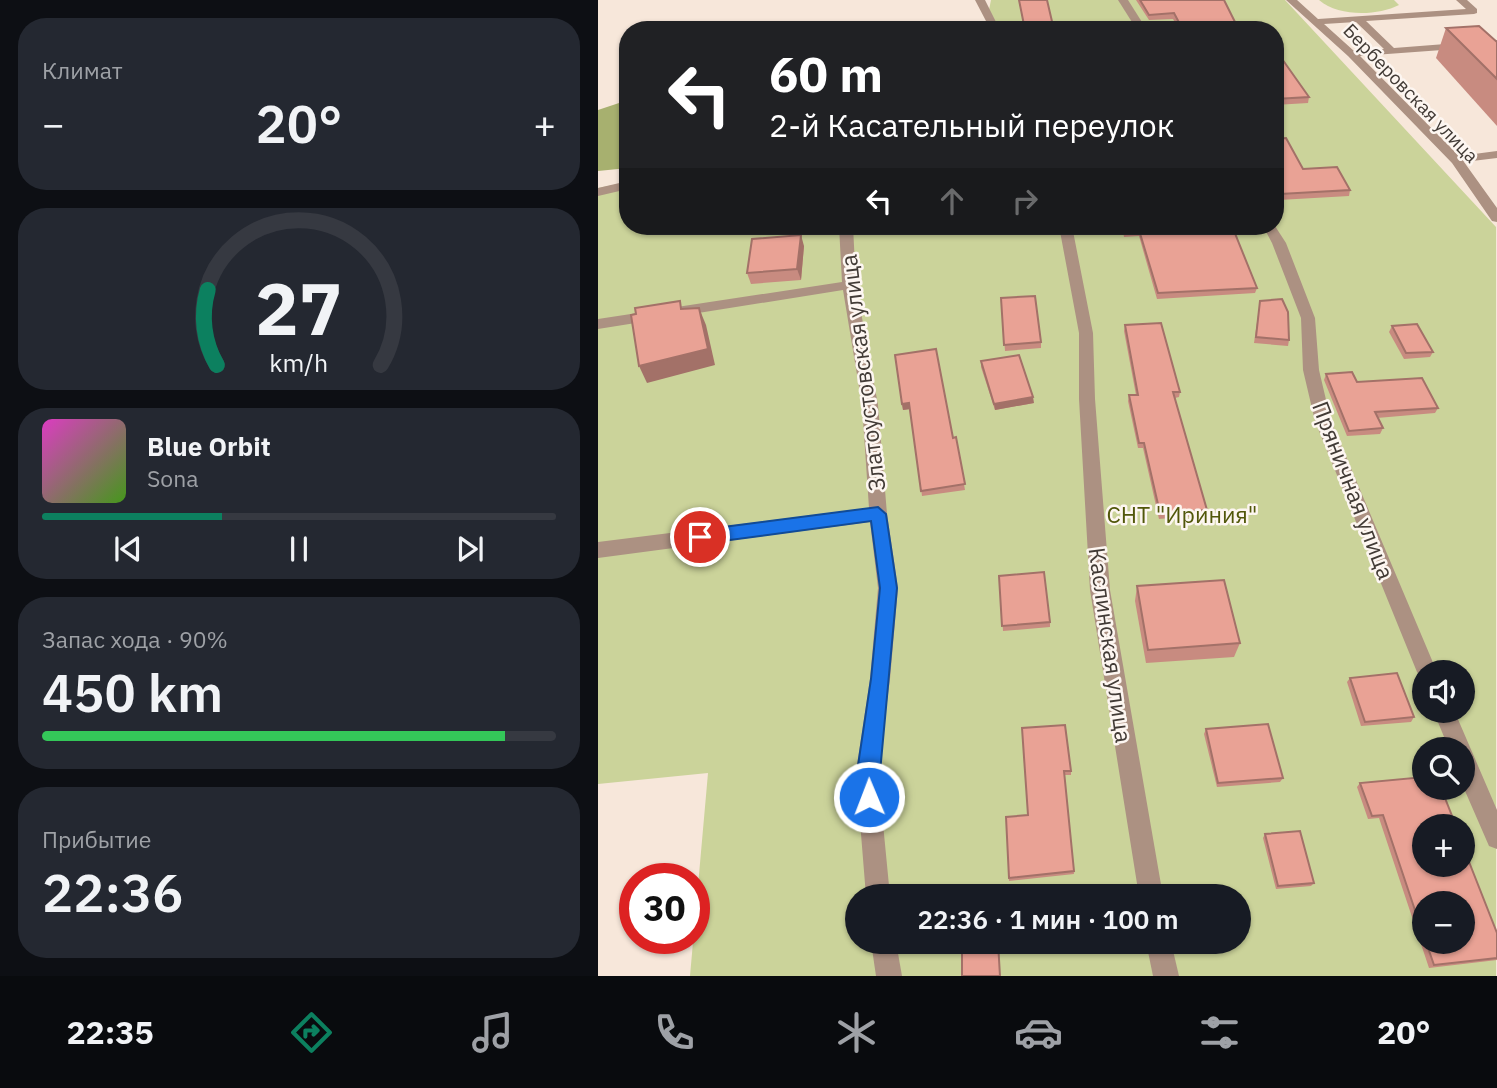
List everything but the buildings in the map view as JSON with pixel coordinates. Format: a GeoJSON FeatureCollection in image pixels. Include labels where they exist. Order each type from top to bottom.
{"type":"FeatureCollection","features":[{"type":"Feature","properties":{"kind":"street"},"geometry":{"type":"LineString","coordinates":[[980,0],[990,21]]}},
{"type":"Feature","properties":{"kind":"street"},"geometry":{"type":"LineString","coordinates":[[1124,0],[1137,21]]}},
{"type":"Feature","properties":{"kind":"street","name":"Берберовская улица"},"geometry":{"type":"LineString","coordinates":[[1291,0],[1352,54],[1456,160],[1496,218]]}},
{"type":"Feature","properties":{"kind":"street"},"geometry":{"type":"LineString","coordinates":[[1316,22],[1474,11],[1461,0]]}},
{"type":"Feature","properties":{"kind":"street"},"geometry":{"type":"LineString","coordinates":[[1359,20],[1391,51]]}},
{"type":"Feature","properties":{"kind":"street"},"geometry":{"type":"LineString","coordinates":[[1352,54],[1496,43]]}},
{"type":"Feature","properties":{"kind":"street"},"geometry":{"type":"LineString","coordinates":[[1456,160],[1496,154]]}},
{"type":"Feature","properties":{"kind":"street"},"geometry":{"type":"LineString","coordinates":[[598,192],[619,187]]}},
{"type":"Feature","properties":{"kind":"street","name":"Златоустовская улица"},"geometry":{"type":"LineString","coordinates":[[846,235],[849,285],[870,405],[878,514],[888,588],[880,679],[867,772],[877,884]]}},
{"type":"Feature","properties":{"kind":"street","name":"Каслинская улица"},"geometry":{"type":"LineString","coordinates":[[1067,235],[1086,333],[1087,399],[1100,590],[1149,884]]}},
{"type":"Feature","properties":{"kind":"street","name":"Пряничная улица"},"geometry":{"type":"LineString","coordinates":[[1274,235],[1308,318],[1311,370],[1323,421],[1422,660]]}},
{"type":"Feature","properties":{"kind":"street"},"geometry":{"type":"LineString","coordinates":[[598,324],[849,285]]}},
{"type":"Feature","properties":{"kind":"street"},"geometry":{"type":"LineString","coordinates":[[598,551],[878,514]]}},
{"type":"Feature","properties":{"kind":"street"},"geometry":{"type":"LineString","coordinates":[[1475,787],[1496,838]]}},
{"type":"Feature","properties":{"kind":"street"},"geometry":{"type":"LineString","coordinates":[[886,954],[889,976]]}},
{"type":"Feature","properties":{"kind":"street"},"geometry":{"type":"LineString","coordinates":[[1161,954],[1166,976]]}},
{"type":"Feature","properties":{"kind":"green space","name":"СНТ \"Ириния\""},"geometry":{"type":"Polygon","coordinates":[[[991,0],[1285,0],[1496,227],[1496,976],[690,976],[692,954],[710,954],[710,863],[700,863],[708,773],[598,784],[598,188],[619,184],[619,235],[1284,235],[1284,21],[987,21],[991,0]]]}},
{"type":"Feature","properties":{"kind":"green space"},"geometry":{"type":"Polygon","coordinates":[[[1319,0],[1394,0],[1399,5],[1380,11],[1358,13],[1337,10],[1319,0]]]}},
{"type":"Feature","properties":{"kind":"green space"},"geometry":{"type":"Polygon","coordinates":[[[619,103],[619,169],[598,171],[598,110],[619,103]]]}},
{"type":"Feature","properties":{"kind":"route"},"geometry":{"type":"LineString","coordinates":[[700,537],[878,514],[888,588],[880,679],[867,772],[869,797]]}}]}
